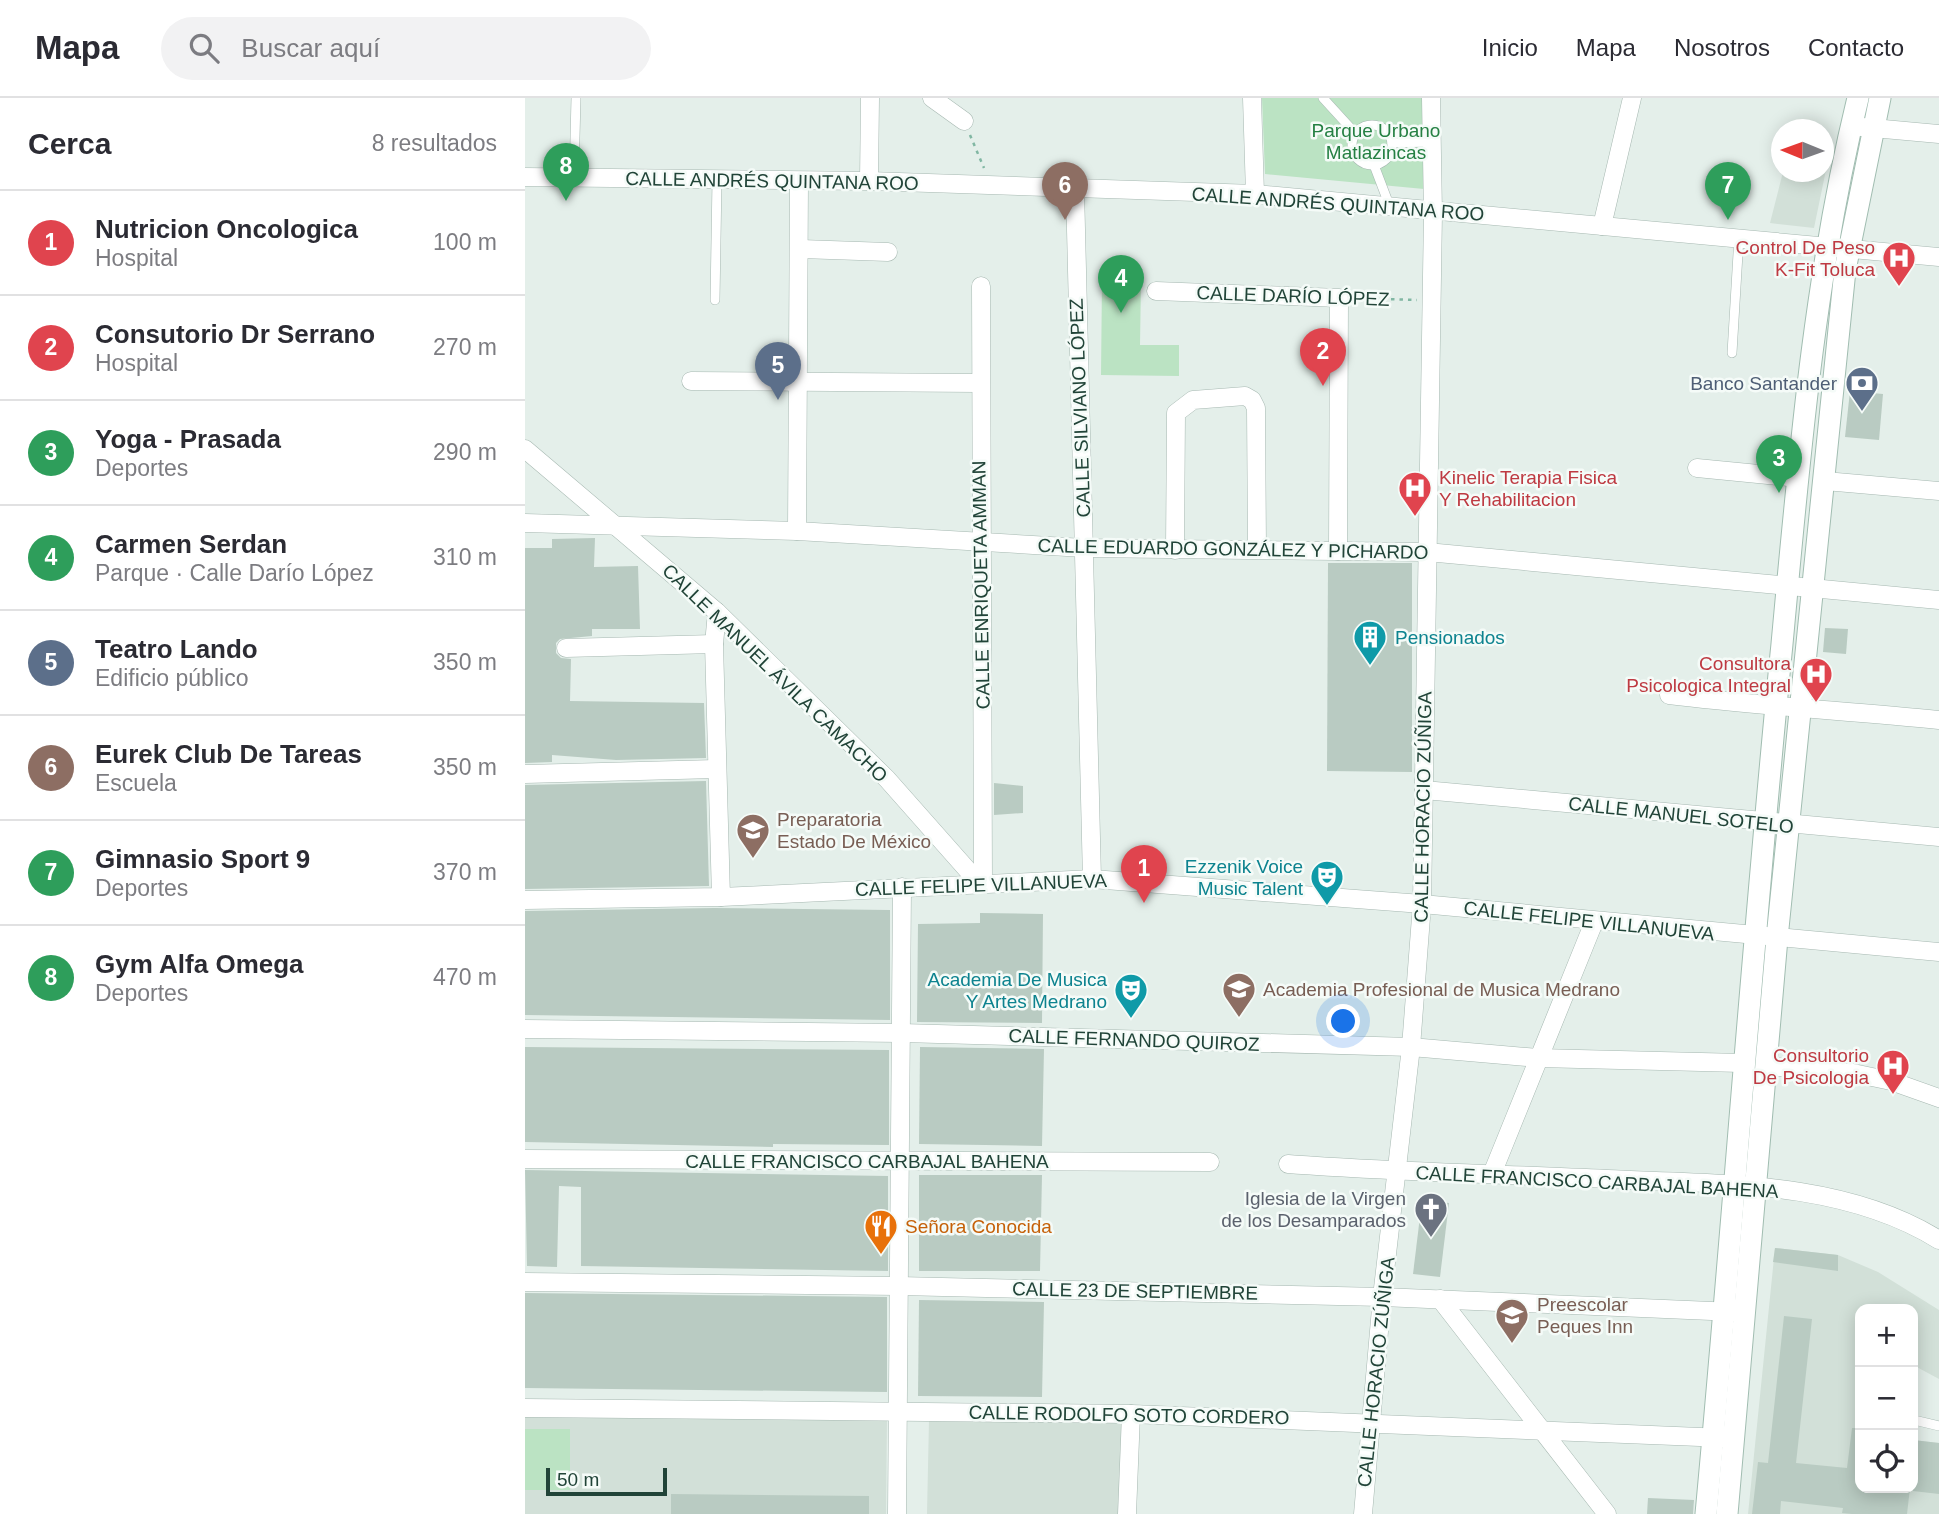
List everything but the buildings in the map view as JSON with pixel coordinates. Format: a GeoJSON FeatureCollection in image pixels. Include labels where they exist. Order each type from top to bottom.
{"type":"FeatureCollection","features":[{"type":"Feature","properties":{"kind":"main road"},"geometry":{"type":"LineString","coordinates":[[1706,1514],[1723,1438],[1745,1313],[1746,1186],[1742,1063],[1787,586],[1826,244],[1858,98]]}},
{"type":"Feature","properties":{"kind":"main road"},"geometry":{"type":"LineString","coordinates":[[1727,1514],[1723,1438],[1724,1312],[1766,1066],[1811,589],[1825,481],[1847,248],[1880,98]]}},
{"type":"Feature","properties":{"kind":"street"},"geometry":{"type":"LineString","coordinates":[[869,181],[870,98]]}},
{"type":"Feature","properties":{"kind":"street"},"geometry":{"type":"LineString","coordinates":[[932,98],[964,121]]}},
{"type":"Feature","properties":{"kind":"street"},"geometry":{"type":"LineString","coordinates":[[1252,98],[1255,194]]}},
{"type":"Feature","properties":{"kind":"street","name":"CALLE HORACIO ZÚÑIGA"},"geometry":{"type":"LineString","coordinates":[[1363,1514],[1382,1297],[1411,1048],[1422,904],[1433,213],[1431,98]]}},
{"type":"Feature","properties":{"kind":"street"},"geometry":{"type":"LineString","coordinates":[[1602,226],[1632,98]]}},
{"type":"Feature","properties":{"kind":"street"},"geometry":{"type":"LineString","coordinates":[[1851,127],[1939,134]]}},
{"type":"Feature","properties":{"kind":"street","name":"CALLE ANDRÉS QUINTANA ROO"},"geometry":{"type":"LineString","coordinates":[[525,177],[869,181],[1255,194],[1433,213],[1826,244],[1939,257]]}},
{"type":"Feature","properties":{"kind":"street"},"geometry":{"type":"LineString","coordinates":[[797,531],[801,249],[799,181]]}},
{"type":"Feature","properties":{"kind":"street","name":"CALLE SILVIANO LÓPEZ"},"geometry":{"type":"LineString","coordinates":[[1075,189],[1092,879]]}},
{"type":"Feature","properties":{"kind":"street"},"geometry":{"type":"LineString","coordinates":[[801,249],[888,252]]}},
{"type":"Feature","properties":{"kind":"street","name":"CALLE ENRIQUETA AMMAN"},"geometry":{"type":"LineString","coordinates":[[981,286],[981,883]]}},
{"type":"Feature","properties":{"kind":"street","name":"CALLE DARÍO LÓPEZ"},"geometry":{"type":"LineString","coordinates":[[1156,291],[1339,298]]}},
{"type":"Feature","properties":{"kind":"street"},"geometry":{"type":"LineString","coordinates":[[1338,551],[1339,298]]}},
{"type":"Feature","properties":{"kind":"street"},"geometry":{"type":"LineString","coordinates":[[691,381],[979,383]]}},
{"type":"Feature","properties":{"kind":"street"},"geometry":{"type":"LineString","coordinates":[[1175,550],[1176,414],[1193,400],[1245,396],[1252,400],[1256,408],[1257,549]]}},
{"type":"Feature","properties":{"kind":"street","name":"CALLE MANUEL ÁVILA CAMACHO"},"geometry":{"type":"LineString","coordinates":[[525,449],[717,612],[887,779],[981,883]]}},
{"type":"Feature","properties":{"kind":"street"},"geometry":{"type":"LineString","coordinates":[[1697,468],[1799,478]]}},
{"type":"Feature","properties":{"kind":"street"},"geometry":{"type":"LineString","coordinates":[[1825,481],[1939,491]]}},
{"type":"Feature","properties":{"kind":"street","name":"CALLE EDUARDO GONZÁLEZ Y PICHARDO"},"geometry":{"type":"LineString","coordinates":[[525,523],[797,531],[1084,548],[1427,552],[1939,600]]}},
{"type":"Feature","properties":{"kind":"street"},"geometry":{"type":"LineString","coordinates":[[717,612],[714,644],[721,897]]}},
{"type":"Feature","properties":{"kind":"street"},"geometry":{"type":"LineString","coordinates":[[566,648],[714,644]]}},
{"type":"Feature","properties":{"kind":"street"},"geometry":{"type":"LineString","coordinates":[[1669,695],[1775,708],[1939,720]]}},
{"type":"Feature","properties":{"kind":"street"},"geometry":{"type":"LineString","coordinates":[[525,774],[716,769]]}},
{"type":"Feature","properties":{"kind":"street","name":"CALLE MANUEL SOTELO"},"geometry":{"type":"LineString","coordinates":[[1423,790],[1788,826],[1939,837]]}},
{"type":"Feature","properties":{"kind":"street","name":"CALLE FELIPE VILLANUEVA"},"geometry":{"type":"LineString","coordinates":[[525,900],[721,897],[1092,879],[1422,904],[1594,922],[1931,951]]}},
{"type":"Feature","properties":{"kind":"street"},"geometry":{"type":"LineString","coordinates":[[897,1514],[902,887]]}},
{"type":"Feature","properties":{"kind":"street"},"geometry":{"type":"LineString","coordinates":[[1492,1174],[1594,922]]}},
{"type":"Feature","properties":{"kind":"street"},"geometry":{"type":"LineString","coordinates":[[1931,951],[1939,961]]}},
{"type":"Feature","properties":{"kind":"street","name":"CALLE FERNANDO QUIROZ"},"geometry":{"type":"LineString","coordinates":[[525,1029],[902,1033],[1411,1048],[1538,1058],[1742,1063]]}},
{"type":"Feature","properties":{"kind":"street"},"geometry":{"type":"LineString","coordinates":[[1766,1066],[1853,1073],[1891,1081],[1939,1098]]}},
{"type":"Feature","properties":{"kind":"street","name":"CALLE FRANCISCO CARBAJAL BAHENA"},"geometry":{"type":"LineString","coordinates":[[525,1159],[900,1163],[1210,1162]]}},
{"type":"Feature","properties":{"kind":"street","name":"CALLE FRANCISCO CARBAJAL BAHENA"},"geometry":{"type":"LineString","coordinates":[[1288,1164],[1398,1172],[1746,1186],[1857,1206],[1904,1222],[1939,1240]]}},
{"type":"Feature","properties":{"kind":"street","name":"CALLE 23 DE SEPTIEMBRE"},"geometry":{"type":"LineString","coordinates":[[525,1282],[899,1286],[1382,1297],[1745,1313]]}},
{"type":"Feature","properties":{"kind":"street"},"geometry":{"type":"LineString","coordinates":[[1440,1299],[1607,1514]]}},
{"type":"Feature","properties":{"kind":"street","name":"CALLE RODOLFO SOTO CORDERO"},"geometry":{"type":"LineString","coordinates":[[525,1408],[1131,1414],[1723,1438]]}},
{"type":"Feature","properties":{"kind":"street"},"geometry":{"type":"LineString","coordinates":[[1126,1514],[1131,1414]]}},
{"type":"Feature","properties":{"kind":"lane"},"geometry":{"type":"LineString","coordinates":[[574,177],[576,98]]}},
{"type":"Feature","properties":{"kind":"lane"},"geometry":{"type":"LineString","coordinates":[[1323,98],[1355,134]]}},
{"type":"Feature","properties":{"kind":"lane"},"geometry":{"type":"LineString","coordinates":[[1377,126],[1384,129],[1392,143],[1387,158],[1374,165],[1365,164],[1354,155],[1352,141],[1361,128],[1377,126]]}},
{"type":"Feature","properties":{"kind":"lane"},"geometry":{"type":"LineString","coordinates":[[1392,143],[1432,142]]}},
{"type":"Feature","properties":{"kind":"lane"},"geometry":{"type":"LineString","coordinates":[[1374,165],[1390,208]]}},
{"type":"Feature","properties":{"kind":"lane"},"geometry":{"type":"LineString","coordinates":[[715,300],[717,180]]}},
{"type":"Feature","properties":{"kind":"lane"},"geometry":{"type":"LineString","coordinates":[[1732,353],[1739,237]]}},
{"type":"Feature","properties":{"kind":"lane"},"geometry":{"type":"LineString","coordinates":[[1918,1421],[1939,1426]]}},
{"type":"Feature","properties":{"kind":"path"},"geometry":{"type":"LineString","coordinates":[[964,121],[992,187]]}},
{"type":"Feature","properties":{"kind":"path","name":"CALLE DARÍO LÓPEZ"},"geometry":{"type":"LineString","coordinates":[[1339,298],[1431,300]]}},
{"type":"Feature","properties":{"kind":"shaded area"},"geometry":{"type":"Polygon","coordinates":[[[1780,182],[1823,182],[1814,228],[1770,223],[1780,182]]]}},
{"type":"Feature","properties":{"kind":"shaded area"},"geometry":{"type":"Polygon","coordinates":[[[1775,1248],[1838,1255],[1878,1272],[1939,1310],[1939,1379],[1918,1368],[1918,1304],[1855,1304],[1855,1493],[1918,1493],[1918,1441],[1939,1443],[1939,1514],[1748,1514],[1775,1248]]]}},
{"type":"Feature","properties":{"kind":"shaded area"},"geometry":{"type":"Polygon","coordinates":[[[525,1416],[887,1417],[886,1514],[525,1514],[525,1416]]]}},
{"type":"Feature","properties":{"kind":"shaded area"},"geometry":{"type":"Polygon","coordinates":[[[929,1420],[1124,1423],[1119,1514],[927,1514],[929,1420]]]}},
{"type":"Feature","properties":{"kind":"green space","name":"Parque Urbano Matlazincas"},"geometry":{"type":"Polygon","coordinates":[[[1262,98],[1424,98],[1424,189],[1265,174],[1262,98]]]}},
{"type":"Feature","properties":{"kind":"green space"},"geometry":{"type":"Polygon","coordinates":[[[1102,280],[1141,280],[1140,345],[1179,345],[1179,376],[1101,375],[1102,280]]]}},
{"type":"Feature","properties":{"kind":"green space"},"geometry":{"type":"Polygon","coordinates":[[[525,1429],[570,1429],[570,1490],[525,1490],[525,1429]]]}},
{"type":"Feature","properties":{"kind":"place","name":"Gym Alfa Omega"},"geometry":{"type":"Point","coordinates":[566,201]}},
{"type":"Feature","properties":{"kind":"place","name":"Eurek Club De Tareas"},"geometry":{"type":"Point","coordinates":[1065,220]}},
{"type":"Feature","properties":{"kind":"place","name":"Gimnasio Sport 9"},"geometry":{"type":"Point","coordinates":[1728,220]}},
{"type":"Feature","properties":{"kind":"place","name":"Control De Peso K-Fit Toluca"},"geometry":{"type":"Point","coordinates":[1899,288]}},
{"type":"Feature","properties":{"kind":"place","name":"Carmen Serdan"},"geometry":{"type":"Point","coordinates":[1121,313]}},
{"type":"Feature","properties":{"kind":"place","name":"Consutorio Dr Serrano"},"geometry":{"type":"Point","coordinates":[1323,386]}},
{"type":"Feature","properties":{"kind":"place","name":"Teatro Lando"},"geometry":{"type":"Point","coordinates":[778,400]}},
{"type":"Feature","properties":{"kind":"place","name":"Banco Santander"},"geometry":{"type":"Point","coordinates":[1862,413]}},
{"type":"Feature","properties":{"kind":"place","name":"Yoga - Prasada"},"geometry":{"type":"Point","coordinates":[1779,493]}},
{"type":"Feature","properties":{"kind":"place","name":"Kinelic Terapia Fisica Y Rehabilitacion"},"geometry":{"type":"Point","coordinates":[1415,518]}},
{"type":"Feature","properties":{"kind":"place","name":"Pensionados"},"geometry":{"type":"Point","coordinates":[1370,667]}},
{"type":"Feature","properties":{"kind":"place","name":"Consultora Psicologica Integral"},"geometry":{"type":"Point","coordinates":[1816,704]}},
{"type":"Feature","properties":{"kind":"place","name":"Preparatoria Estado De México"},"geometry":{"type":"Point","coordinates":[753,860]}},
{"type":"Feature","properties":{"kind":"place","name":"Nutricion Oncologica"},"geometry":{"type":"Point","coordinates":[1144,903]}},
{"type":"Feature","properties":{"kind":"place","name":"Ezzenik Voice Music Talent"},"geometry":{"type":"Point","coordinates":[1327,907]}},
{"type":"Feature","properties":{"kind":"place","name":"Academia Profesional de Musica Medrano"},"geometry":{"type":"Point","coordinates":[1239,1019]}},
{"type":"Feature","properties":{"kind":"place","name":"Academia De Musica Y Artes Medrano"},"geometry":{"type":"Point","coordinates":[1131,1020]}},
{"type":"Feature","properties":{"kind":"place","name":"Consultorio De Psicologia"},"geometry":{"type":"Point","coordinates":[1893,1096]}},
{"type":"Feature","properties":{"kind":"place","name":"Iglesia de la Virgen de los Desamparados"},"geometry":{"type":"Point","coordinates":[1431,1239]}},
{"type":"Feature","properties":{"kind":"place","name":"Señora Conocida"},"geometry":{"type":"Point","coordinates":[881,1256]}},
{"type":"Feature","properties":{"kind":"place","name":"Preescolar Peques Inn"},"geometry":{"type":"Point","coordinates":[1512,1345]}}]}
